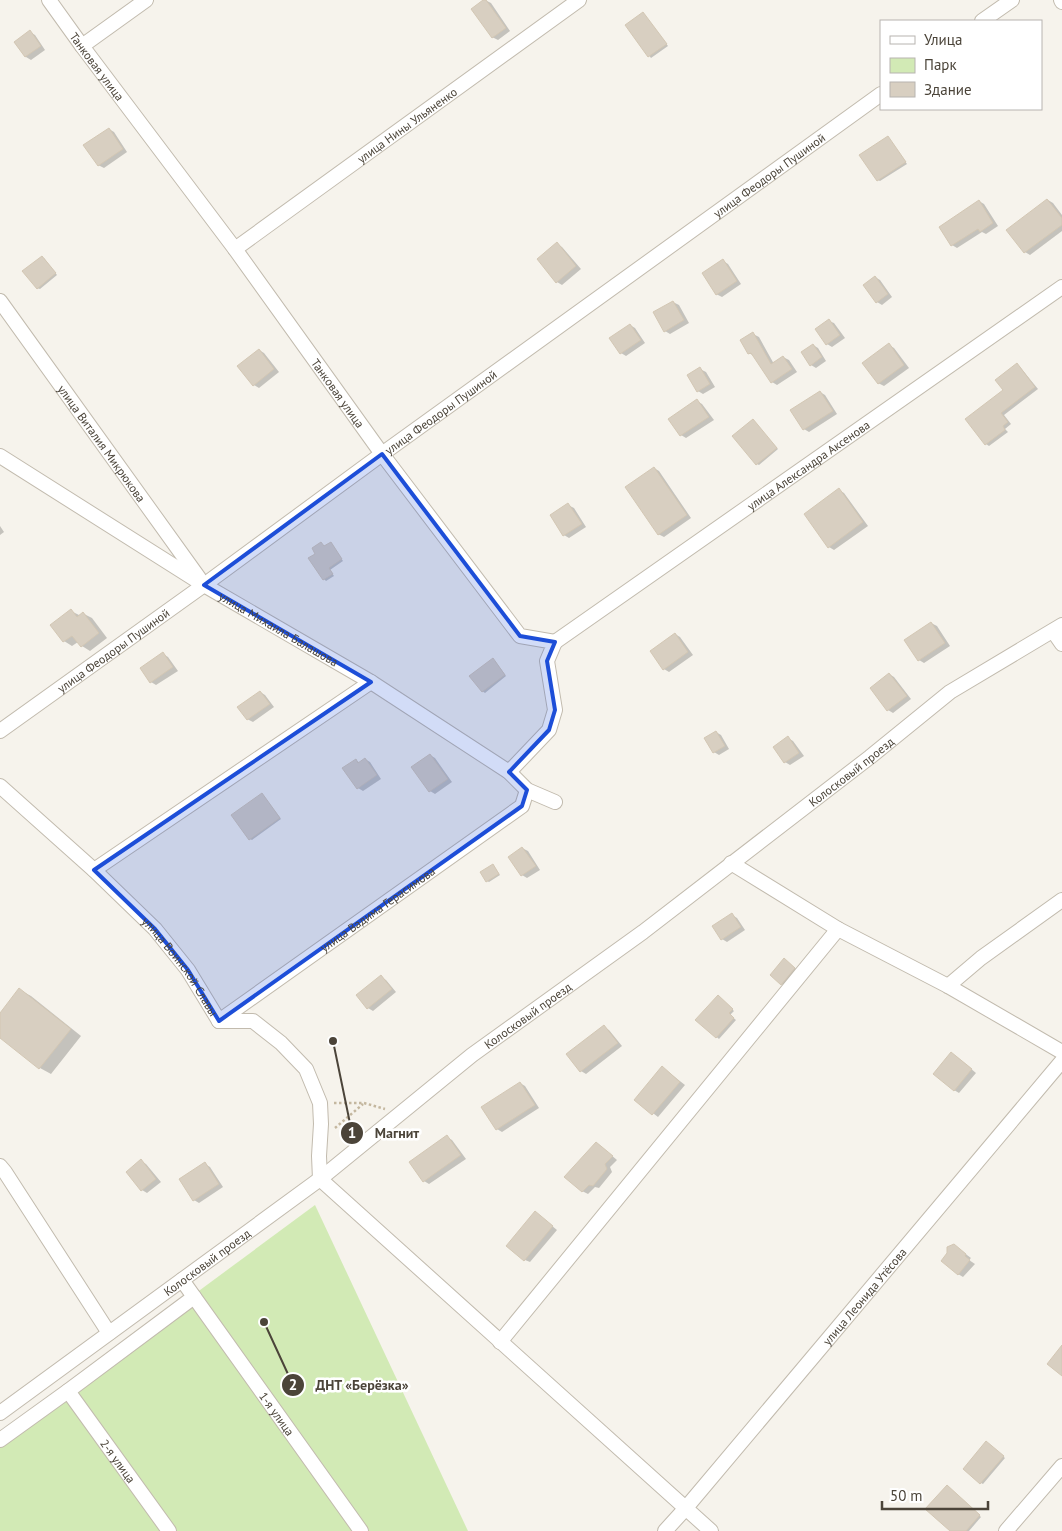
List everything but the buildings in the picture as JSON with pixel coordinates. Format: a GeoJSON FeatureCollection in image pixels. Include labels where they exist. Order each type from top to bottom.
{"type":"FeatureCollection","features":[{"type":"Feature","properties":{"kind":"street","name":"Танковая улица"},"geometry":{"type":"LineString","coordinates":[[49,0],[234,248],[382,454],[520,636],[555,642]]}},
{"type":"Feature","properties":{"kind":"street"},"geometry":{"type":"LineString","coordinates":[[82,46],[146,0]]}},
{"type":"Feature","properties":{"kind":"street","name":"улица Нины Ульяненко"},"geometry":{"type":"LineString","coordinates":[[234,248],[579,0]]}},
{"type":"Feature","properties":{"kind":"street"},"geometry":{"type":"LineString","coordinates":[[983,20],[1012,0]]}},
{"type":"Feature","properties":{"kind":"street","name":"улица Феодоры Пушиной"},"geometry":{"type":"LineString","coordinates":[[0,731],[880,95]]}},
{"type":"Feature","properties":{"kind":"street","name":"улица Александра Аксенова"},"geometry":{"type":"LineString","coordinates":[[555,642],[1062,287]]}},
{"type":"Feature","properties":{"kind":"street","name":"улица Виталия Микрюкова"},"geometry":{"type":"LineString","coordinates":[[0,301],[204,585]]}},
{"type":"Feature","properties":{"kind":"street","name":"улица Михаила Балашова"},"geometry":{"type":"LineString","coordinates":[[0,456],[204,585],[371,682],[510,772],[527,790],[555,802]]}},
{"type":"Feature","properties":{"kind":"street"},"geometry":{"type":"LineString","coordinates":[[1057,628],[1062,644]]}},
{"type":"Feature","properties":{"kind":"street","name":"Колосковый проезд"},"geometry":{"type":"LineString","coordinates":[[0,1413],[320,1179],[472,1055],[643,932],[870,757],[950,692],[1057,628]]}},
{"type":"Feature","properties":{"kind":"street"},"geometry":{"type":"LineString","coordinates":[[510,772],[549,730],[555,710],[547,661],[555,642]]}},
{"type":"Feature","properties":{"kind":"street"},"geometry":{"type":"LineString","coordinates":[[94,870],[371,682]]}},
{"type":"Feature","properties":{"kind":"street","name":"улица Воинской Славы"},"geometry":{"type":"LineString","coordinates":[[0,786],[94,870],[155,929],[188,970],[219,1021],[253,1021],[281,1043],[306,1070],[320,1103],[320,1179]]}},
{"type":"Feature","properties":{"kind":"street","name":"улица Вадима Герасимова"},"geometry":{"type":"LineString","coordinates":[[219,1021],[522,806],[527,790]]}},
{"type":"Feature","properties":{"kind":"street"},"geometry":{"type":"LineString","coordinates":[[731,863],[838,929],[948,986],[1062,1052]]}},
{"type":"Feature","properties":{"kind":"street"},"geometry":{"type":"LineString","coordinates":[[948,986],[981,958],[1062,900]]}},
{"type":"Feature","properties":{"kind":"street"},"geometry":{"type":"LineString","coordinates":[[500,1342],[838,929]]}},
{"type":"Feature","properties":{"kind":"street","name":"улица Леонида Утёсова"},"geometry":{"type":"LineString","coordinates":[[665,1531],[1062,1061]]}},
{"type":"Feature","properties":{"kind":"street"},"geometry":{"type":"LineString","coordinates":[[0,1166],[109,1333]]}},
{"type":"Feature","properties":{"kind":"street"},"geometry":{"type":"LineString","coordinates":[[320,1179],[711,1531]]}},
{"type":"Feature","properties":{"kind":"street","name":"1-я улица"},"geometry":{"type":"LineString","coordinates":[[182,1280],[361,1531]]}},
{"type":"Feature","properties":{"kind":"street"},"geometry":{"type":"LineString","coordinates":[[0,1440],[194,1297]]}},
{"type":"Feature","properties":{"kind":"street","name":"2-я улица"},"geometry":{"type":"LineString","coordinates":[[68,1391],[169,1531]]}},
{"type":"Feature","properties":{"kind":"street"},"geometry":{"type":"LineString","coordinates":[[1006,1531],[1062,1466]]}},
{"type":"Feature","properties":{"kind":"path"},"geometry":{"type":"LineString","coordinates":[[320,1103],[364,1103],[401,1113]]}},
{"type":"Feature","properties":{"kind":"path"},"geometry":{"type":"LineString","coordinates":[[320,1140],[364,1103]]}},
{"type":"Feature","properties":{"kind":"highlighted area"},"geometry":{"type":"Polygon","coordinates":[[[382,454],[520,636],[555,642],[547,661],[555,710],[549,730],[509,772],[527,790],[522,806],[219,1021],[188,970],[155,929],[94,870],[371,682],[204,585],[382,454]]]}},
{"type":"Feature","properties":{"kind":"green space"},"geometry":{"type":"Polygon","coordinates":[[[315,1205],[468,1531],[0,1531],[0,1438],[315,1205]]]}},
{"type":"Feature","properties":{"kind":"place","name":"Магнит"},"geometry":{"type":"Point","coordinates":[333,1041]}},
{"type":"Feature","properties":{"kind":"place","name":"ДНТ «Берёзка»"},"geometry":{"type":"Point","coordinates":[264,1322]}}]}
